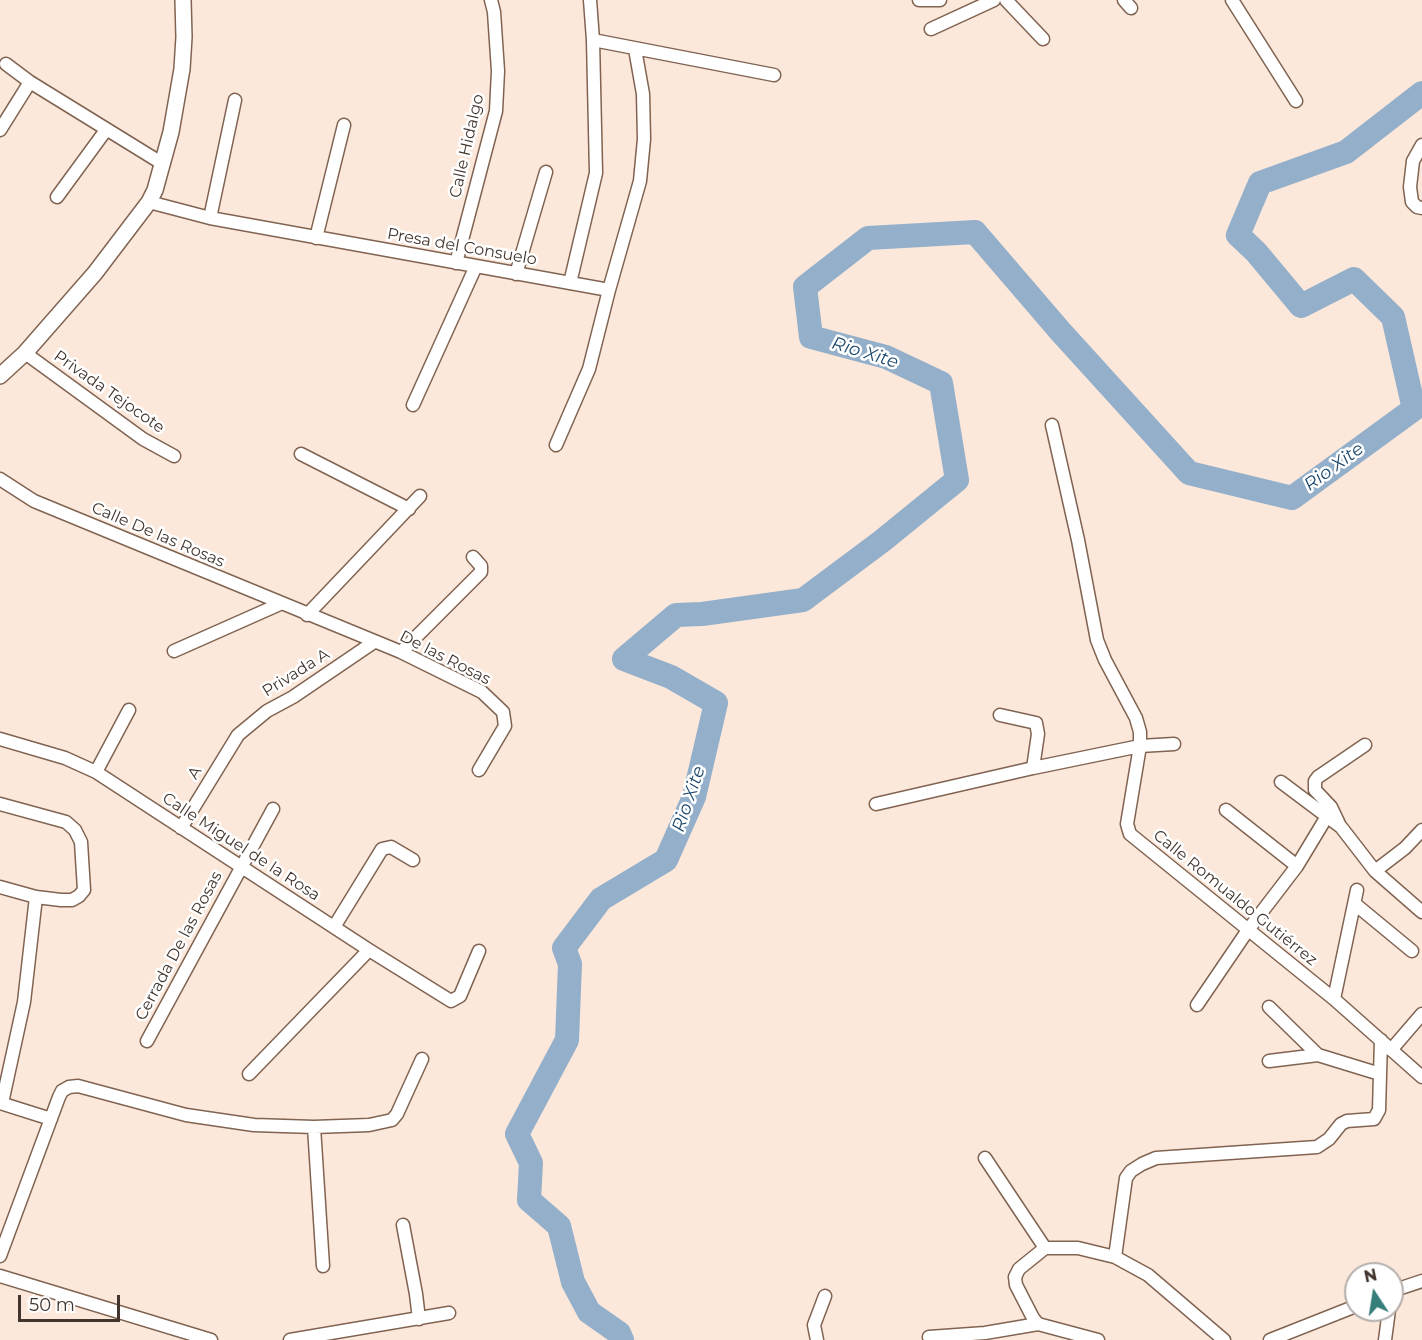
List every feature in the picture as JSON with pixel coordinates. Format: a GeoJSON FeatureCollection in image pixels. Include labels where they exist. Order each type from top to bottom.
{"type":"FeatureCollection","features":[{"type":"Feature","properties":{"kind":"street"},"geometry":{"type":"LineString","coordinates":[[0,376],[25,353],[95,273],[149,202],[163,164],[171,132],[182,69],[183,0]]}},
{"type":"Feature","properties":{"kind":"street","name":"Calle Hidalgo"},"geometry":{"type":"LineString","coordinates":[[456,263],[496,111],[498,71],[494,12],[491,0]]}},
{"type":"Feature","properties":{"kind":"street"},"geometry":{"type":"LineString","coordinates":[[570,283],[596,173],[590,0]]}},
{"type":"Feature","properties":{"kind":"street"},"geometry":{"type":"LineString","coordinates":[[919,0],[940,0]]}},
{"type":"Feature","properties":{"kind":"street"},"geometry":{"type":"LineString","coordinates":[[931,29],[994,0]]}},
{"type":"Feature","properties":{"kind":"street"},"geometry":{"type":"LineString","coordinates":[[1006,0],[1043,39]]}},
{"type":"Feature","properties":{"kind":"street"},"geometry":{"type":"LineString","coordinates":[[1232,0],[1296,100]]}},
{"type":"Feature","properties":{"kind":"street"},"geometry":{"type":"LineString","coordinates":[[593,40],[774,75]]}},
{"type":"Feature","properties":{"kind":"street"},"geometry":{"type":"LineString","coordinates":[[556,445],[589,369],[640,181],[644,139],[643,94],[635,49]]}},
{"type":"Feature","properties":{"kind":"street"},"geometry":{"type":"LineString","coordinates":[[6,64],[30,82],[163,164]]}},
{"type":"Feature","properties":{"kind":"street"},"geometry":{"type":"LineString","coordinates":[[0,130],[30,82]]}},
{"type":"Feature","properties":{"kind":"street"},"geometry":{"type":"LineString","coordinates":[[210,218],[235,100]]}},
{"type":"Feature","properties":{"kind":"street"},"geometry":{"type":"LineString","coordinates":[[316,238],[344,125]]}},
{"type":"Feature","properties":{"kind":"street"},"geometry":{"type":"LineString","coordinates":[[57,197],[106,130]]}},
{"type":"Feature","properties":{"kind":"street"},"geometry":{"type":"LineString","coordinates":[[1417,205],[1410,187],[1413,161],[1422,145]]}},
{"type":"Feature","properties":{"kind":"street"},"geometry":{"type":"LineString","coordinates":[[516,274],[546,172]]}},
{"type":"Feature","properties":{"kind":"street","name":"Presa del Consuelo"},"geometry":{"type":"LineString","coordinates":[[149,202],[210,218],[609,290]]}},
{"type":"Feature","properties":{"kind":"street"},"geometry":{"type":"LineString","coordinates":[[413,405],[476,266]]}},
{"type":"Feature","properties":{"kind":"street","name":"Privada Tejocote"},"geometry":{"type":"LineString","coordinates":[[25,353],[143,439],[174,456]]}},
{"type":"Feature","properties":{"kind":"street","name":"Calle Romualdo Gutiérrez"},"geometry":{"type":"LineString","coordinates":[[1052,425],[1078,540],[1097,640],[1136,718],[1140,732],[1140,746],[1127,824],[1131,834],[1334,999],[1422,1077]]}},
{"type":"Feature","properties":{"kind":"street"},"geometry":{"type":"LineString","coordinates":[[301,454],[408,509]]}},
{"type":"Feature","properties":{"kind":"street","name":"Calle De las Rosas"},"geometry":{"type":"LineString","coordinates":[[0,479],[34,501],[307,615]]}},
{"type":"Feature","properties":{"kind":"street"},"geometry":{"type":"LineString","coordinates":[[307,615],[420,496]]}},
{"type":"Feature","properties":{"kind":"street"},"geometry":{"type":"LineString","coordinates":[[400,652],[481,572],[481,566],[473,557]]}},
{"type":"Feature","properties":{"kind":"street"},"geometry":{"type":"LineString","coordinates":[[174,651],[280,604]]}},
{"type":"Feature","properties":{"kind":"street","name":"De las Rosas"},"geometry":{"type":"LineString","coordinates":[[307,615],[400,652],[482,692],[503,712],[505,726],[479,771]]}},
{"type":"Feature","properties":{"kind":"street","name":"Privada A"},"geometry":{"type":"LineString","coordinates":[[237,735],[267,711],[293,697],[374,642]]}},
{"type":"Feature","properties":{"kind":"street"},"geometry":{"type":"LineString","coordinates":[[96,772],[129,710]]}},
{"type":"Feature","properties":{"kind":"street"},"geometry":{"type":"LineString","coordinates":[[1000,716],[1036,723],[1038,734],[1033,768]]}},
{"type":"Feature","properties":{"kind":"street","name":"A"},"geometry":{"type":"LineString","coordinates":[[181,828],[237,735]]}},
{"type":"Feature","properties":{"kind":"street","name":"Calle Miguel de la Rosa"},"geometry":{"type":"LineString","coordinates":[[0,739],[65,758],[96,772],[444,998],[451,1001],[456,1000],[479,951]]}},
{"type":"Feature","properties":{"kind":"street"},"geometry":{"type":"LineString","coordinates":[[876,804],[1140,746],[1174,744]]}},
{"type":"Feature","properties":{"kind":"street"},"geometry":{"type":"LineString","coordinates":[[1365,745],[1318,777],[1314,784],[1315,790],[1331,807],[1341,827],[1375,871],[1420,907]]}},
{"type":"Feature","properties":{"kind":"street"},"geometry":{"type":"LineString","coordinates":[[1281,782],[1326,818],[1341,827]]}},
{"type":"Feature","properties":{"kind":"street"},"geometry":{"type":"LineString","coordinates":[[0,804],[66,822],[75,830],[81,842],[84,890],[72,900],[36,897],[0,887]]}},
{"type":"Feature","properties":{"kind":"street","name":"Cerrada De las Rosas"},"geometry":{"type":"LineString","coordinates":[[147,1041],[273,809]]}},
{"type":"Feature","properties":{"kind":"street"},"geometry":{"type":"LineString","coordinates":[[1226,810],[1297,866]]}},
{"type":"Feature","properties":{"kind":"street"},"geometry":{"type":"LineString","coordinates":[[1197,1005],[1248,930],[1297,866],[1326,818]]}},
{"type":"Feature","properties":{"kind":"street"},"geometry":{"type":"LineString","coordinates":[[1375,871],[1405,848],[1422,830]]}},
{"type":"Feature","properties":{"kind":"street"},"geometry":{"type":"LineString","coordinates":[[334,927],[382,849],[392,847],[413,860]]}},
{"type":"Feature","properties":{"kind":"street"},"geometry":{"type":"LineString","coordinates":[[1334,999],[1357,890]]}},
{"type":"Feature","properties":{"kind":"street"},"geometry":{"type":"LineString","coordinates":[[36,897],[24,1002],[1,1103],[51,1119]]}},
{"type":"Feature","properties":{"kind":"street"},"geometry":{"type":"LineString","coordinates":[[1355,904],[1412,951]]}},
{"type":"Feature","properties":{"kind":"street"},"geometry":{"type":"LineString","coordinates":[[249,1074],[369,950]]}},
{"type":"Feature","properties":{"kind":"street"},"geometry":{"type":"LineString","coordinates":[[1269,1007],[1318,1055]]}},
{"type":"Feature","properties":{"kind":"street"},"geometry":{"type":"LineString","coordinates":[[1391,1050],[1422,1014]]}},
{"type":"Feature","properties":{"kind":"street"},"geometry":{"type":"LineString","coordinates":[[1115,1257],[1126,1178],[1142,1164],[1156,1158],[1317,1147],[1329,1139],[1341,1124],[1347,1121],[1374,1119],[1379,1110],[1381,1040]]}},
{"type":"Feature","properties":{"kind":"street"},"geometry":{"type":"LineString","coordinates":[[1269,1061],[1318,1055],[1380,1074]]}},
{"type":"Feature","properties":{"kind":"street"},"geometry":{"type":"LineString","coordinates":[[0,1256],[3,1242],[62,1091],[69,1087],[78,1086],[186,1115],[254,1125],[314,1127],[369,1125],[392,1120],[397,1114],[422,1059]]}},
{"type":"Feature","properties":{"kind":"street"},"geometry":{"type":"LineString","coordinates":[[314,1127],[322,1266]]}},
{"type":"Feature","properties":{"kind":"street"},"geometry":{"type":"LineString","coordinates":[[985,1158],[1045,1248]]}},
{"type":"Feature","properties":{"kind":"street"},"geometry":{"type":"LineString","coordinates":[[403,1225],[419,1319]]}},
{"type":"Feature","properties":{"kind":"street"},"geometry":{"type":"LineString","coordinates":[[1038,1324],[1032,1318],[1016,1285],[1018,1269],[1045,1248],[1078,1248],[1115,1257],[1148,1275],[1224,1340]]}},
{"type":"Feature","properties":{"kind":"street"},"geometry":{"type":"LineString","coordinates":[[0,1276],[210,1340]]}},
{"type":"Feature","properties":{"kind":"street"},"geometry":{"type":"LineString","coordinates":[[1404,1287],[1422,1281]]}},
{"type":"Feature","properties":{"kind":"street"},"geometry":{"type":"LineString","coordinates":[[817,1340],[814,1325],[825,1296]]}},
{"type":"Feature","properties":{"kind":"street"},"geometry":{"type":"LineString","coordinates":[[1270,1340],[1344,1311]]}},
{"type":"Feature","properties":{"kind":"street"},"geometry":{"type":"LineString","coordinates":[[290,1340],[449,1313]]}},
{"type":"Feature","properties":{"kind":"street"},"geometry":{"type":"LineString","coordinates":[[1385,1340],[1387,1322]]}},
{"type":"Feature","properties":{"kind":"street"},"geometry":{"type":"LineString","coordinates":[[929,1337],[985,1333],[1038,1324],[1098,1340]]}},
{"type":"Feature","properties":{"kind":"waterway","name":"Rio Xite"},"geometry":{"type":"LineString","coordinates":[[622,1340],[619,1333],[589,1312],[573,1282],[559,1226],[529,1200],[531,1163],[517,1134],[567,1040],[570,964],[564,948],[601,899],[666,860],[694,797],[716,703],[671,677],[624,659],[676,615],[702,614],[803,600],[882,541],[957,480],[941,383],[886,357],[811,337],[805,287],[868,238],[975,232],[1060,331],[1189,473],[1292,498],[1414,409],[1393,317],[1354,279],[1301,306],[1256,252],[1238,235],[1260,183],[1346,152],[1422,93]]}}]}
